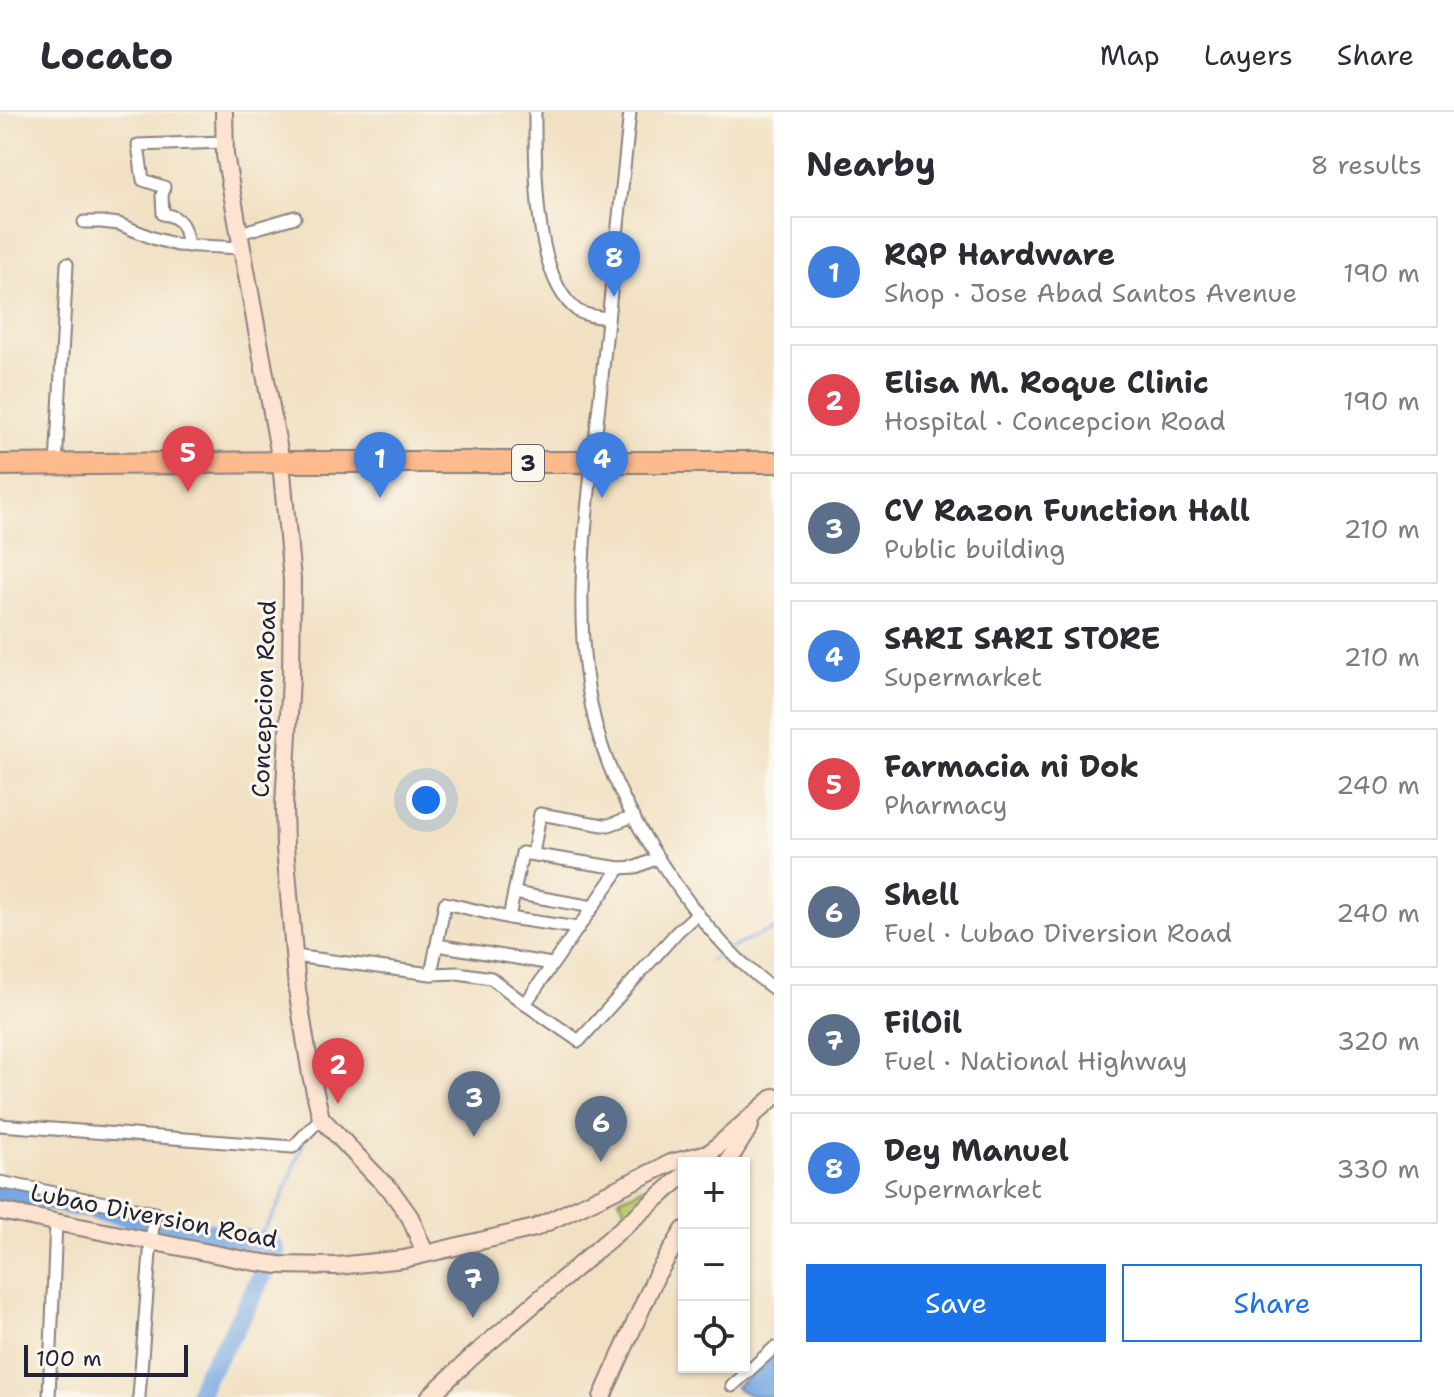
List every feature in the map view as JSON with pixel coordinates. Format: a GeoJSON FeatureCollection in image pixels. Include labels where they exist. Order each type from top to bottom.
{"type":"FeatureCollection","features":[{"type":"Feature","properties":{"kind":"highway","name":"3"},"geometry":{"type":"LineString","coordinates":[[0,465],[774,462]]}},
{"type":"Feature","properties":{"kind":"street","name":"Concepcion Road"},"geometry":{"type":"LineString","coordinates":[[224,112],[225,155],[281,462],[292,580],[291,678],[284,806],[286,870],[294,956],[311,1075],[321,1118]]}},
{"type":"Feature","properties":{"kind":"street"},"geometry":{"type":"LineString","coordinates":[[535,112],[535,176],[548,266],[567,299],[580,312],[608,318]]}},
{"type":"Feature","properties":{"kind":"street"},"geometry":{"type":"LineString","coordinates":[[630,112],[583,554],[583,644],[598,736],[626,804],[658,858],[697,914],[730,951],[774,989]]}},
{"type":"Feature","properties":{"kind":"street"},"geometry":{"type":"LineString","coordinates":[[188,246],[185,228],[173,215],[163,214],[164,187],[143,180],[138,145],[225,142]]}},
{"type":"Feature","properties":{"kind":"street"},"geometry":{"type":"LineString","coordinates":[[84,222],[119,224],[153,238],[188,246],[242,240],[295,217]]}},
{"type":"Feature","properties":{"kind":"street"},"geometry":{"type":"LineString","coordinates":[[56,465],[67,264]]}},
{"type":"Feature","properties":{"kind":"street"},"geometry":{"type":"LineString","coordinates":[[533,854],[540,814],[603,825],[634,816]]}},
{"type":"Feature","properties":{"kind":"street"},"geometry":{"type":"LineString","coordinates":[[509,918],[522,853],[620,868],[636,867],[658,858]]}},
{"type":"Feature","properties":{"kind":"street"},"geometry":{"type":"LineString","coordinates":[[525,1004],[620,868]]}},
{"type":"Feature","properties":{"kind":"street"},"geometry":{"type":"LineString","coordinates":[[514,893],[593,907]]}},
{"type":"Feature","properties":{"kind":"street"},"geometry":{"type":"LineString","coordinates":[[431,974],[445,903],[509,918],[578,928]]}},
{"type":"Feature","properties":{"kind":"street"},"geometry":{"type":"LineString","coordinates":[[294,956],[431,974],[458,973],[491,978],[579,1041],[697,914]]}},
{"type":"Feature","properties":{"kind":"street"},"geometry":{"type":"LineString","coordinates":[[437,945],[552,964]]}},
{"type":"Feature","properties":{"kind":"street"},"geometry":{"type":"LineString","coordinates":[[705,1157],[774,1097]]}},
{"type":"Feature","properties":{"kind":"street"},"geometry":{"type":"LineString","coordinates":[[731,1157],[760,1111]]}},
{"type":"Feature","properties":{"kind":"street"},"geometry":{"type":"LineString","coordinates":[[0,1125],[293,1147],[321,1118],[390,1189],[410,1217],[425,1253]]}},
{"type":"Feature","properties":{"kind":"street","name":"Lubao Diversion Road"},"geometry":{"type":"LineString","coordinates":[[0,1211],[151,1238],[250,1261],[279,1265],[366,1264],[404,1259],[535,1228],[678,1162]]}},
{"type":"Feature","properties":{"kind":"street"},"geometry":{"type":"LineString","coordinates":[[429,1397],[678,1180]]}},
{"type":"Feature","properties":{"kind":"street"},"geometry":{"type":"LineString","coordinates":[[0,1182],[155,1213],[139,1397]]}},
{"type":"Feature","properties":{"kind":"street"},"geometry":{"type":"LineString","coordinates":[[49,1397],[56,1222]]}},
{"type":"Feature","properties":{"kind":"street"},"geometry":{"type":"LineString","coordinates":[[602,1397],[657,1274],[678,1243]]}},
{"type":"Feature","properties":{"kind":"street"},"geometry":{"type":"LineString","coordinates":[[732,1386],[774,1348]]}},
{"type":"Feature","properties":{"kind":"green space"},"geometry":{"type":"Polygon","coordinates":[[[674,1173],[677,1177],[629,1216],[619,1199],[674,1173]]]}},
{"type":"Feature","properties":{"kind":"water"},"geometry":{"type":"Polygon","coordinates":[[[774,1352],[774,1397],[749,1395],[736,1387],[774,1352]]]}},
{"type":"Feature","properties":{"kind":"waterway"},"geometry":{"type":"LineString","coordinates":[[730,948],[774,929]]}},
{"type":"Feature","properties":{"kind":"waterway"},"geometry":{"type":"LineString","coordinates":[[710,961],[724,952]]}},
{"type":"Feature","properties":{"kind":"waterway"},"geometry":{"type":"LineString","coordinates":[[254,1242],[277,1207],[303,1144]]}},
{"type":"Feature","properties":{"kind":"waterway"},"geometry":{"type":"LineString","coordinates":[[0,1192],[271,1244],[275,1250],[273,1254]]}},
{"type":"Feature","properties":{"kind":"waterway"},"geometry":{"type":"LineString","coordinates":[[198,1397],[206,1375],[233,1332],[264,1272]]}},
{"type":"Feature","properties":{"kind":"place","name":"Dey Manuel"},"geometry":{"type":"Point","coordinates":[614,297]}},
{"type":"Feature","properties":{"kind":"place","name":"Farmacia ni Dok"},"geometry":{"type":"Point","coordinates":[188,492]}},
{"type":"Feature","properties":{"kind":"place","name":"RQP Hardware"},"geometry":{"type":"Point","coordinates":[380,498]}},
{"type":"Feature","properties":{"kind":"place","name":"SARI SARI STORE"},"geometry":{"type":"Point","coordinates":[602,498]}},
{"type":"Feature","properties":{"kind":"place","name":"Elisa M. Roque Clinic"},"geometry":{"type":"Point","coordinates":[338,1104]}},
{"type":"Feature","properties":{"kind":"place","name":"CV Razon Function Hall"},"geometry":{"type":"Point","coordinates":[474,1137]}},
{"type":"Feature","properties":{"kind":"place","name":"Shell"},"geometry":{"type":"Point","coordinates":[601,1162]}},
{"type":"Feature","properties":{"kind":"place","name":"FilOil"},"geometry":{"type":"Point","coordinates":[473,1318]}}]}
